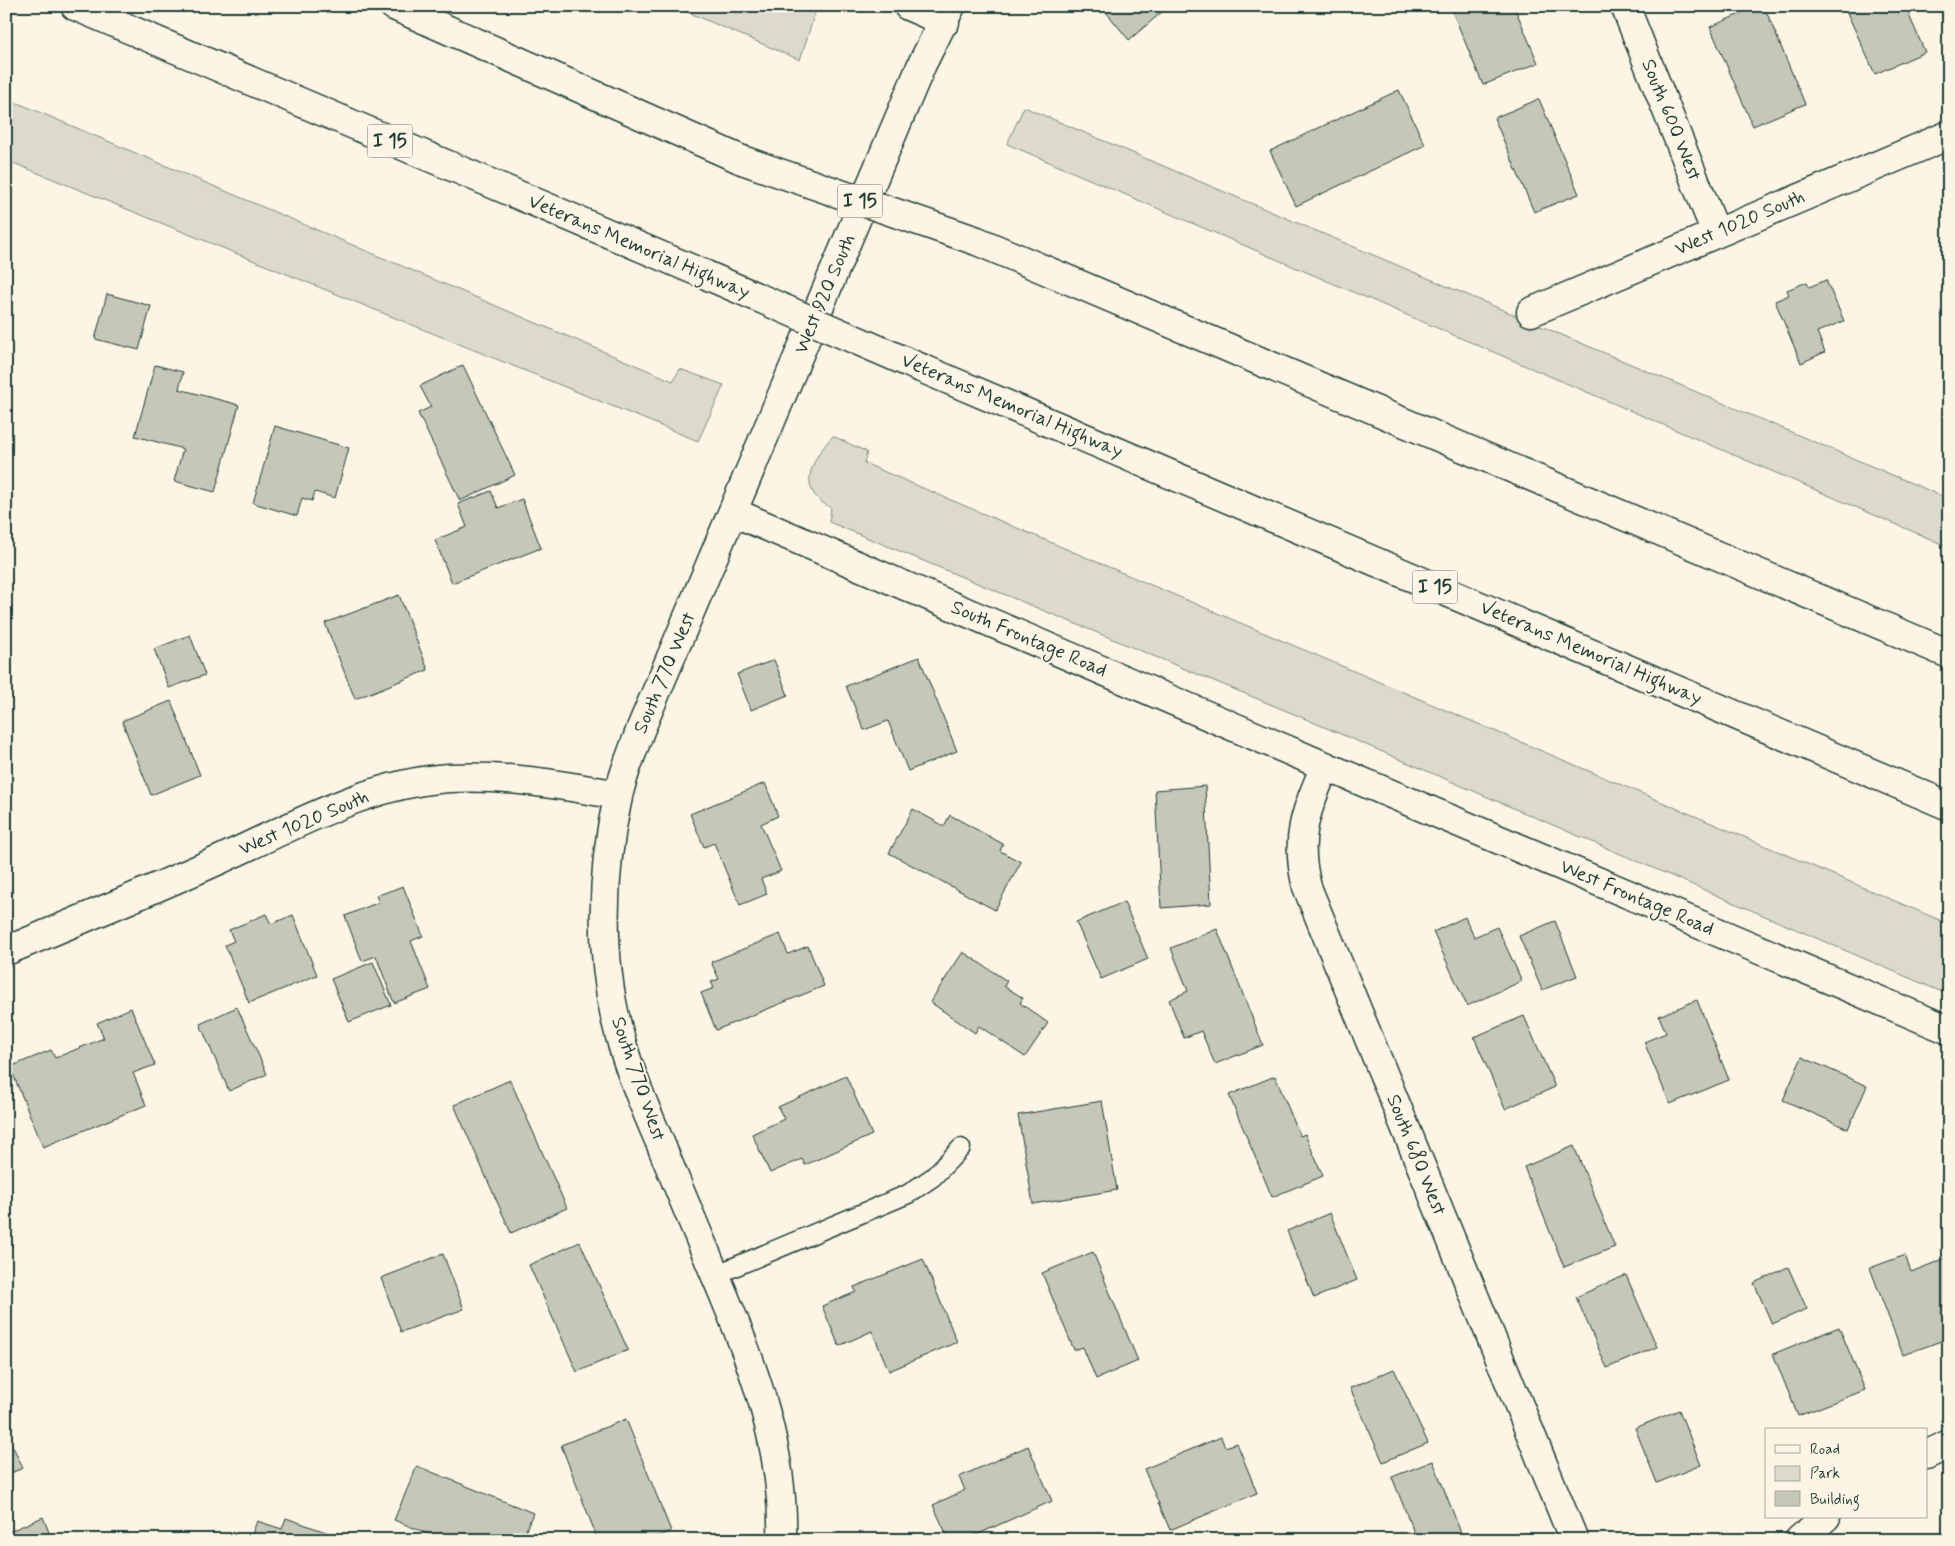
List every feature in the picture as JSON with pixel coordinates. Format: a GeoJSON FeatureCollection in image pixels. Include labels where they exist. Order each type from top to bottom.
{"type":"FeatureCollection","features":[{"type":"Feature","properties":{"kind":"main road","name":"Veterans Memorial Highway"},"geometry":{"type":"LineString","coordinates":[[75,6],[1949,806]]}},
{"type":"Feature","properties":{"kind":"main road","name":"I 15"},"geometry":{"type":"LineString","coordinates":[[394,6],[742,160],[977,241],[1949,654]]}},
{"type":"Feature","properties":{"kind":"main road"},"geometry":{"type":"LineString","coordinates":[[908,6],[948,14]]}},
{"type":"Feature","properties":{"kind":"main road","name":"South 600 West"},"geometry":{"type":"LineString","coordinates":[[1625,6],[1716,233]]}},
{"type":"Feature","properties":{"kind":"main road","name":"West 920 South"},"geometry":{"type":"LineString","coordinates":[[784,390],[922,64],[948,14]]}},
{"type":"Feature","properties":{"kind":"main road","name":"West 1020 South"},"geometry":{"type":"LineString","coordinates":[[1531,312],[1949,135]]}},
{"type":"Feature","properties":{"kind":"main road","name":"South 770 West"},"geometry":{"type":"LineString","coordinates":[[782,1540],[781,1503],[771,1430],[748,1356],[648,1115],[619,1033],[611,992],[605,905],[611,838],[618,795],[641,728],[784,390]]}},
{"type":"Feature","properties":{"kind":"main road","name":"South Frontage Road"},"geometry":{"type":"LineString","coordinates":[[733,512],[1325,766]]}},
{"type":"Feature","properties":{"kind":"main road","name":"West Frontage Road"},"geometry":{"type":"LineString","coordinates":[[1325,766],[1949,1030]]}},
{"type":"Feature","properties":{"kind":"main road","name":"South 680 West"},"geometry":{"type":"LineString","coordinates":[[1325,766],[1302,827],[1300,856],[1307,887],[1574,1540]]}},
{"type":"Feature","properties":{"kind":"main road","name":"West 1020 South"},"geometry":{"type":"LineString","coordinates":[[6,951],[148,892],[353,800],[398,786],[448,778],[497,777],[618,795]]}},
{"type":"Feature","properties":{"kind":"main road"},"geometry":{"type":"LineString","coordinates":[[1928,1454],[1949,1444]]}},
{"type":"Feature","properties":{"kind":"main road"},"geometry":{"type":"LineString","coordinates":[[1799,1540],[1825,1518]]}},
{"type":"Feature","properties":{"kind":"lane"},"geometry":{"type":"LineString","coordinates":[[715,1275],[908,1194],[933,1177],[961,1148]]}},
{"type":"Feature","properties":{"kind":"green space"},"geometry":{"type":"Polygon","coordinates":[[[673,6],[809,6],[816,10],[800,60],[673,6]]]}},
{"type":"Feature","properties":{"kind":"green space"},"geometry":{"type":"Polygon","coordinates":[[[6,98],[673,381],[680,369],[724,385],[698,441],[6,160],[6,98]]]}},
{"type":"Feature","properties":{"kind":"green space"},"geometry":{"type":"Polygon","coordinates":[[[1024,107],[1949,499],[1949,547],[1007,144],[1024,107]]]}},
{"type":"Feature","properties":{"kind":"green space"},"geometry":{"type":"Polygon","coordinates":[[[833,436],[867,452],[864,463],[1949,924],[1949,995],[1294,714],[829,522],[831,508],[819,500],[812,491],[810,474],[817,457],[833,436]]]}},
{"type":"Feature","properties":{"kind":"building"},"geometry":{"type":"Polygon","coordinates":[[[1101,6],[1169,6],[1129,40],[1101,6]]]}},
{"type":"Feature","properties":{"kind":"building"},"geometry":{"type":"Polygon","coordinates":[[[1450,6],[1514,6],[1538,63],[1483,85],[1450,6]]]}},
{"type":"Feature","properties":{"kind":"building"},"geometry":{"type":"Polygon","coordinates":[[[1758,6],[1764,6],[1805,104],[1753,126],[1710,27],[1758,6]]]}},
{"type":"Feature","properties":{"kind":"building"},"geometry":{"type":"Polygon","coordinates":[[[1844,6],[1905,6],[1925,52],[1875,74],[1844,6]]]}},
{"type":"Feature","properties":{"kind":"building"},"geometry":{"type":"Polygon","coordinates":[[[1399,90],[1425,145],[1296,206],[1270,151],[1399,90]]]}},
{"type":"Feature","properties":{"kind":"building"},"geometry":{"type":"Polygon","coordinates":[[[1539,99],[1579,194],[1534,212],[1494,118],[1539,99]]]}},
{"type":"Feature","properties":{"kind":"building"},"geometry":{"type":"Polygon","coordinates":[[[1826,280],[1844,321],[1817,332],[1825,352],[1801,363],[1775,301],[1789,295],[1787,290],[1807,282],[1809,287],[1826,280]]]}},
{"type":"Feature","properties":{"kind":"building"},"geometry":{"type":"Polygon","coordinates":[[[107,294],[151,306],[139,350],[95,339],[107,294]]]}},
{"type":"Feature","properties":{"kind":"building"},"geometry":{"type":"Polygon","coordinates":[[[155,365],[183,372],[179,389],[239,405],[215,492],[174,481],[183,449],[135,436],[155,365]]]}},
{"type":"Feature","properties":{"kind":"building"},"geometry":{"type":"Polygon","coordinates":[[[463,365],[515,475],[460,501],[418,413],[431,407],[420,386],[463,365]]]}},
{"type":"Feature","properties":{"kind":"building"},"geometry":{"type":"Polygon","coordinates":[[[1949,415],[1949,432],[1942,417],[1949,415]]]}},
{"type":"Feature","properties":{"kind":"building"},"geometry":{"type":"Polygon","coordinates":[[[275,426],[349,448],[335,498],[315,492],[312,501],[302,498],[297,516],[253,503],[275,426]]]}},
{"type":"Feature","properties":{"kind":"building"},"geometry":{"type":"Polygon","coordinates":[[[491,491],[498,508],[522,499],[541,548],[452,583],[435,540],[467,527],[458,504],[491,491]]]}},
{"type":"Feature","properties":{"kind":"building"},"geometry":{"type":"Polygon","coordinates":[[[399,595],[428,670],[355,699],[325,623],[399,595]]]}},
{"type":"Feature","properties":{"kind":"building"},"geometry":{"type":"Polygon","coordinates":[[[190,635],[205,675],[169,688],[154,649],[190,635]]]}},
{"type":"Feature","properties":{"kind":"building"},"geometry":{"type":"Polygon","coordinates":[[[919,657],[957,751],[908,771],[888,721],[864,730],[846,686],[919,657]]]}},
{"type":"Feature","properties":{"kind":"building"},"geometry":{"type":"Polygon","coordinates":[[[774,660],[788,695],[751,710],[737,674],[774,660]]]}},
{"type":"Feature","properties":{"kind":"building"},"geometry":{"type":"Polygon","coordinates":[[[171,701],[200,775],[151,795],[122,721],[171,701]]]}},
{"type":"Feature","properties":{"kind":"building"},"geometry":{"type":"Polygon","coordinates":[[[765,783],[778,816],[761,824],[781,871],[761,879],[767,894],[740,905],[714,843],[704,847],[690,814],[765,783]]]}},
{"type":"Feature","properties":{"kind":"building"},"geometry":{"type":"Polygon","coordinates":[[[1205,786],[1211,904],[1161,908],[1155,790],[1205,786]]]}},
{"type":"Feature","properties":{"kind":"building"},"geometry":{"type":"Polygon","coordinates":[[[913,809],[944,826],[950,815],[1003,844],[1000,851],[1021,862],[995,910],[889,853],[913,809]]]}},
{"type":"Feature","properties":{"kind":"building"},"geometry":{"type":"Polygon","coordinates":[[[403,886],[423,936],[411,941],[430,989],[394,1003],[376,956],[362,961],[345,916],[379,902],[376,896],[403,886]]]}},
{"type":"Feature","properties":{"kind":"building"},"geometry":{"type":"Polygon","coordinates":[[[1124,902],[1148,959],[1101,979],[1076,922],[1124,902]]]}},
{"type":"Feature","properties":{"kind":"building"},"geometry":{"type":"Polygon","coordinates":[[[266,914],[271,924],[293,915],[317,975],[249,1003],[225,945],[234,941],[229,930],[266,914]]]}},
{"type":"Feature","properties":{"kind":"building"},"geometry":{"type":"Polygon","coordinates":[[[1465,917],[1474,937],[1497,927],[1522,981],[1467,1006],[1433,932],[1465,917]]]}},
{"type":"Feature","properties":{"kind":"building"},"geometry":{"type":"Polygon","coordinates":[[[1555,921],[1577,976],[1542,990],[1519,936],[1555,921]]]}},
{"type":"Feature","properties":{"kind":"building"},"geometry":{"type":"Polygon","coordinates":[[[1217,929],[1263,1045],[1215,1064],[1201,1031],[1184,1038],[1169,1000],[1188,991],[1171,948],[1217,929]]]}},
{"type":"Feature","properties":{"kind":"building"},"geometry":{"type":"Polygon","coordinates":[[[780,934],[788,954],[808,946],[824,986],[716,1030],[701,993],[714,988],[711,982],[719,979],[711,962],[780,934]]]}},
{"type":"Feature","properties":{"kind":"building"},"geometry":{"type":"Polygon","coordinates":[[[963,952],[1007,981],[1004,986],[1023,998],[1020,1003],[1048,1023],[1025,1057],[979,1026],[975,1033],[930,1002],[963,952]]]}},
{"type":"Feature","properties":{"kind":"building"},"geometry":{"type":"Polygon","coordinates":[[[373,962],[391,1005],[349,1022],[331,979],[373,962]]]}},
{"type":"Feature","properties":{"kind":"building"},"geometry":{"type":"Polygon","coordinates":[[[1697,1000],[1729,1080],[1670,1104],[1644,1042],[1666,1033],[1659,1016],[1697,1000]]]}},
{"type":"Feature","properties":{"kind":"building"},"geometry":{"type":"Polygon","coordinates":[[[237,1007],[267,1074],[229,1091],[200,1024],[237,1007]]]}},
{"type":"Feature","properties":{"kind":"building"},"geometry":{"type":"Polygon","coordinates":[[[131,1008],[155,1065],[133,1073],[146,1105],[43,1147],[10,1067],[51,1050],[55,1058],[104,1038],[97,1023],[131,1008]]]}},
{"type":"Feature","properties":{"kind":"building"},"geometry":{"type":"Polygon","coordinates":[[[1524,1016],[1555,1087],[1505,1109],[1474,1037],[1524,1016]]]}},
{"type":"Feature","properties":{"kind":"building"},"geometry":{"type":"Polygon","coordinates":[[[1802,1057],[1867,1086],[1848,1129],[1783,1100],[1802,1057]]]}},
{"type":"Feature","properties":{"kind":"building"},"geometry":{"type":"Polygon","coordinates":[[[846,1076],[872,1135],[805,1165],[802,1159],[770,1173],[752,1134],[784,1119],[778,1107],[846,1076]]]}},
{"type":"Feature","properties":{"kind":"building"},"geometry":{"type":"Polygon","coordinates":[[[1275,1076],[1300,1136],[1305,1134],[1323,1176],[1272,1197],[1229,1095],[1275,1076]]]}},
{"type":"Feature","properties":{"kind":"building"},"geometry":{"type":"Polygon","coordinates":[[[510,1080],[567,1208],[511,1233],[454,1105],[510,1080]]]}},
{"type":"Feature","properties":{"kind":"building"},"geometry":{"type":"Polygon","coordinates":[[[1102,1101],[1117,1190],[1033,1204],[1018,1115],[1102,1101]]]}},
{"type":"Feature","properties":{"kind":"building"},"geometry":{"type":"Polygon","coordinates":[[[1574,1146],[1615,1247],[1564,1267],[1524,1167],[1574,1146]]]}},
{"type":"Feature","properties":{"kind":"building"},"geometry":{"type":"Polygon","coordinates":[[[1330,1213],[1357,1280],[1314,1298],[1287,1231],[1330,1213]]]}},
{"type":"Feature","properties":{"kind":"building"},"geometry":{"type":"Polygon","coordinates":[[[580,1242],[628,1350],[577,1372],[529,1265],[580,1242]]]}},
{"type":"Feature","properties":{"kind":"building"},"geometry":{"type":"Polygon","coordinates":[[[1093,1252],[1138,1361],[1096,1379],[1083,1347],[1074,1350],[1042,1273],[1093,1252]]]}},
{"type":"Feature","properties":{"kind":"building"},"geometry":{"type":"Polygon","coordinates":[[[443,1254],[464,1309],[401,1332],[381,1278],[443,1254]]]}},
{"type":"Feature","properties":{"kind":"building"},"geometry":{"type":"Polygon","coordinates":[[[1905,1255],[1911,1272],[1949,1257],[1949,1338],[1903,1355],[1870,1268],[1905,1255]]]}},
{"type":"Feature","properties":{"kind":"building"},"geometry":{"type":"Polygon","coordinates":[[[923,1259],[957,1342],[889,1371],[872,1331],[839,1346],[822,1306],[856,1292],[854,1287],[923,1259]]]}},
{"type":"Feature","properties":{"kind":"building"},"geometry":{"type":"Polygon","coordinates":[[[1788,1267],[1807,1309],[1772,1324],[1754,1283],[1788,1267]]]}},
{"type":"Feature","properties":{"kind":"building"},"geometry":{"type":"Polygon","coordinates":[[[1626,1275],[1657,1347],[1607,1368],[1576,1297],[1626,1275]]]}},
{"type":"Feature","properties":{"kind":"building"},"geometry":{"type":"Polygon","coordinates":[[[1839,1327],[1865,1390],[1798,1416],[1773,1354],[1839,1327]]]}},
{"type":"Feature","properties":{"kind":"building"},"geometry":{"type":"Polygon","coordinates":[[[1394,1369],[1428,1443],[1383,1462],[1350,1388],[1394,1369]]]}},
{"type":"Feature","properties":{"kind":"building"},"geometry":{"type":"Polygon","coordinates":[[[1679,1410],[1701,1465],[1657,1483],[1635,1428],[1679,1410]]]}},
{"type":"Feature","properties":{"kind":"building"},"geometry":{"type":"Polygon","coordinates":[[[626,1419],[671,1531],[649,1540],[598,1540],[561,1445],[626,1419]]]}},
{"type":"Feature","properties":{"kind":"building"},"geometry":{"type":"Polygon","coordinates":[[[6,1432],[23,1468],[6,1475],[6,1432]]]}},
{"type":"Feature","properties":{"kind":"building"},"geometry":{"type":"Polygon","coordinates":[[[1221,1437],[1225,1447],[1237,1443],[1257,1493],[1170,1530],[1144,1469],[1221,1437]]]}},
{"type":"Feature","properties":{"kind":"building"},"geometry":{"type":"Polygon","coordinates":[[[1028,1446],[1052,1501],[965,1540],[949,1540],[933,1505],[965,1490],[959,1477],[1028,1446]]]}},
{"type":"Feature","properties":{"kind":"building"},"geometry":{"type":"Polygon","coordinates":[[[1433,1461],[1463,1538],[1459,1540],[1417,1540],[1392,1477],[1433,1461]]]}},
{"type":"Feature","properties":{"kind":"building"},"geometry":{"type":"Polygon","coordinates":[[[417,1466],[533,1513],[522,1540],[434,1540],[436,1537],[394,1520],[417,1466]]]}},
{"type":"Feature","properties":{"kind":"building"},"geometry":{"type":"Polygon","coordinates":[[[43,1517],[52,1540],[6,1540],[6,1533],[43,1517]]]}},
{"type":"Feature","properties":{"kind":"building"},"geometry":{"type":"Polygon","coordinates":[[[286,1518],[346,1539],[250,1540],[257,1521],[282,1529],[286,1518]]]}}]}
